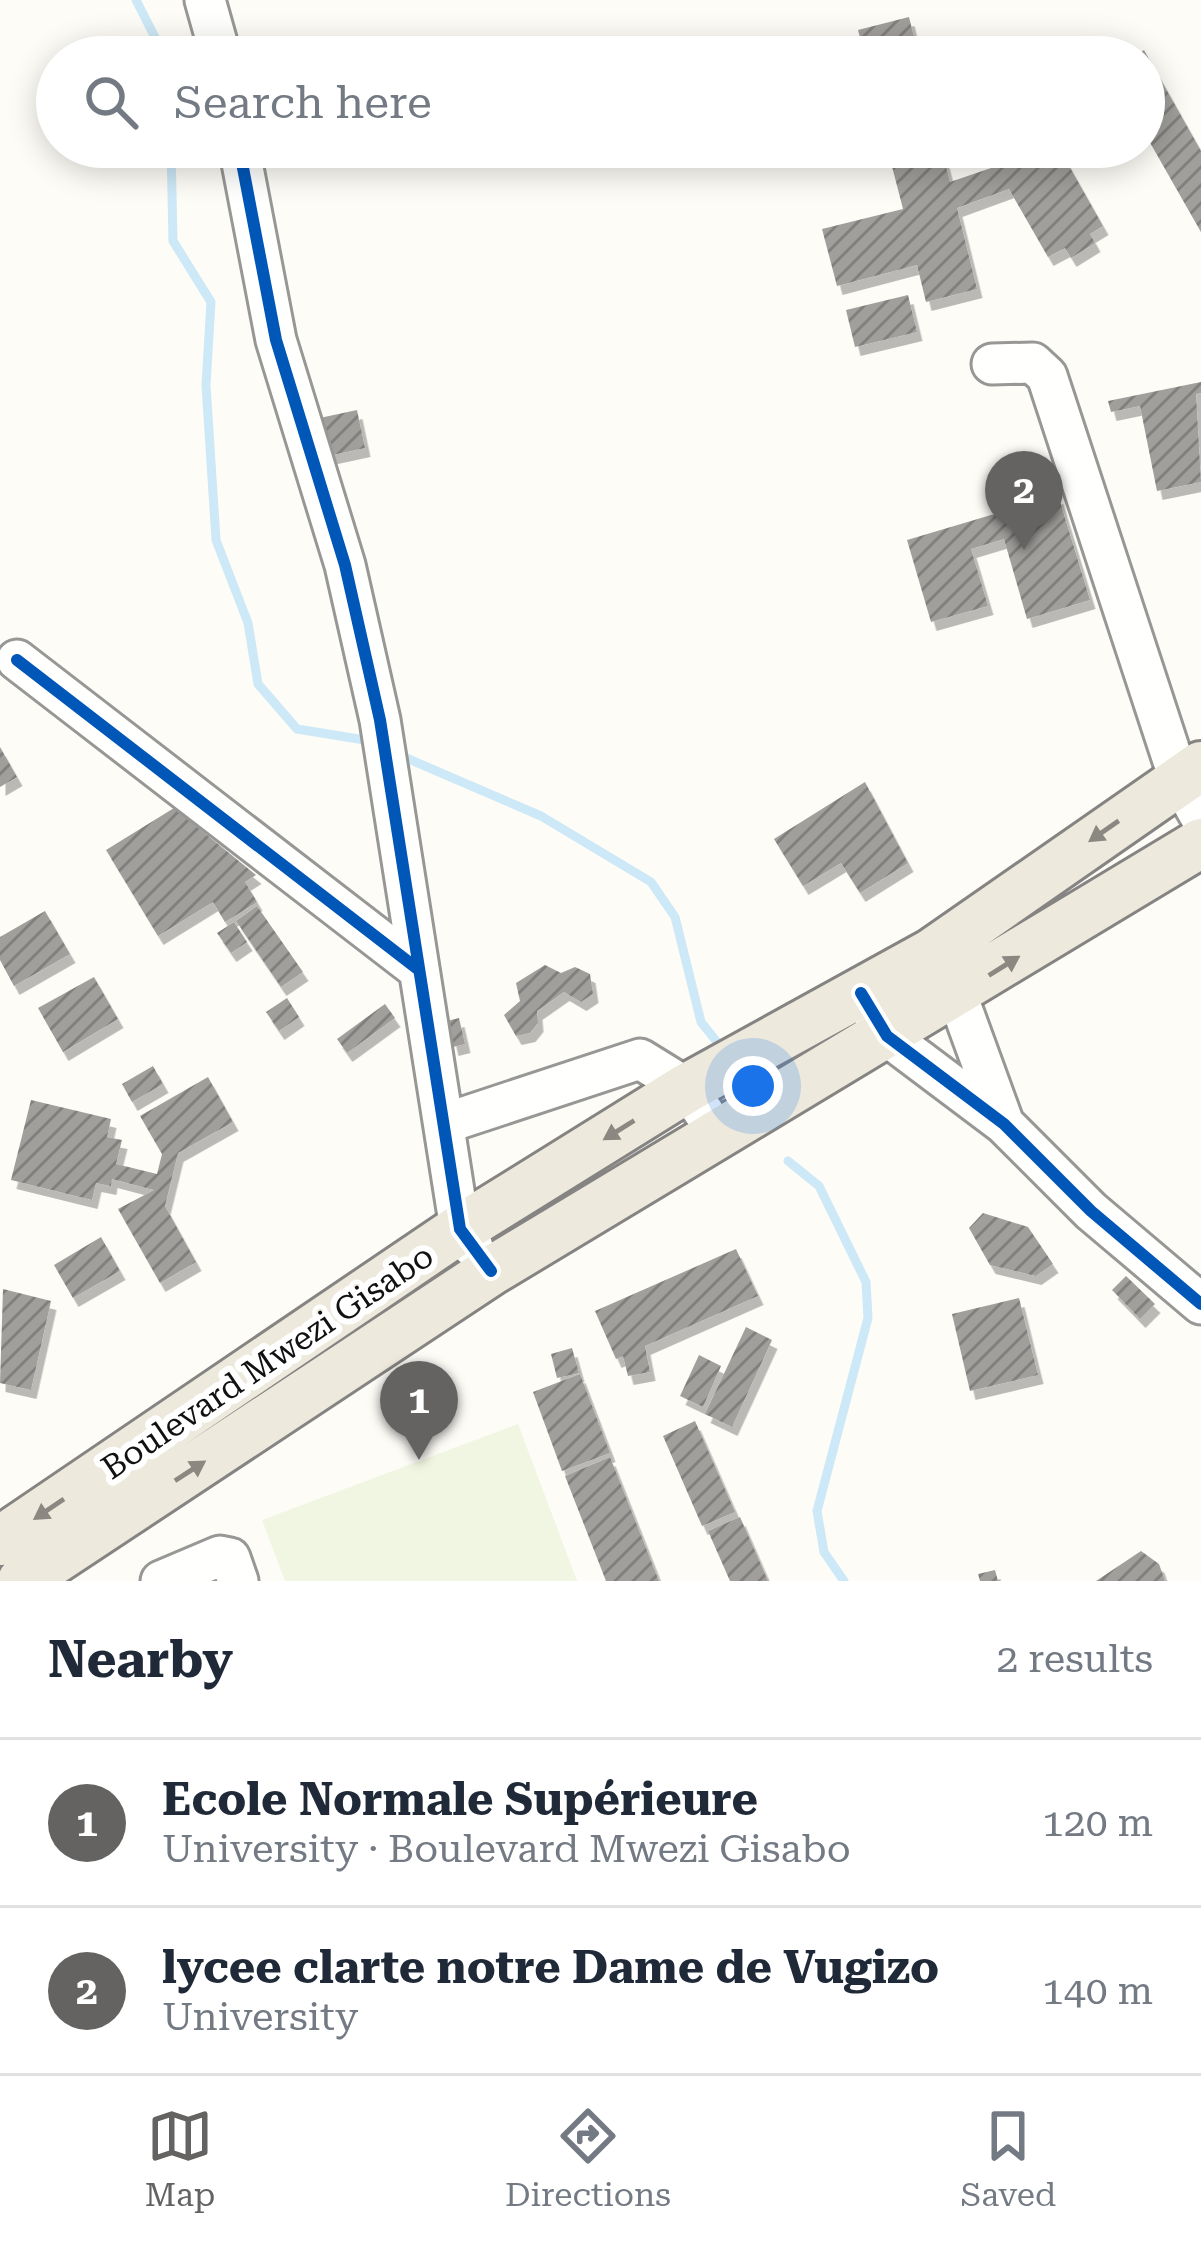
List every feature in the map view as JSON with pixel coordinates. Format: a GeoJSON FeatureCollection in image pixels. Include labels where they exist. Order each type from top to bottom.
{"type":"FeatureCollection","features":[{"type":"Feature","properties":{"kind":"main road"},"geometry":{"type":"LineString","coordinates":[[861,993],[1194,788]]}},
{"type":"Feature","properties":{"kind":"main road"},"geometry":{"type":"LineString","coordinates":[[887,1036],[1201,843]]}},
{"type":"Feature","properties":{"kind":"main road","name":"Boulevard Mwezi Gisabo"},"geometry":{"type":"LineString","coordinates":[[0,1540],[460,1229],[704,1080],[861,993]]}},
{"type":"Feature","properties":{"kind":"main road","name":"Boulevard Mwezi Gisabo"},"geometry":{"type":"LineString","coordinates":[[23,1581],[491,1271],[887,1036]]}},
{"type":"Feature","properties":{"kind":"street"},"geometry":{"type":"LineString","coordinates":[[206,0],[215,36]]}},
{"type":"Feature","properties":{"kind":"street"},"geometry":{"type":"LineString","coordinates":[[243,168],[276,340],[363,639],[396,802],[460,1229],[491,1271]]}},
{"type":"Feature","properties":{"kind":"street"},"geometry":{"type":"LineString","coordinates":[[992,364],[1034,363],[1047,376],[1194,788]]}},
{"type":"Feature","properties":{"kind":"street"},"geometry":{"type":"LineString","coordinates":[[17,660],[419,970]]}},
{"type":"Feature","properties":{"kind":"street"},"geometry":{"type":"LineString","coordinates":[[932,953],[957,995],[1004,1124]]}},
{"type":"Feature","properties":{"kind":"street"},"geometry":{"type":"LineString","coordinates":[[861,993],[887,1036],[1004,1124],[1091,1210],[1201,1304]]}},
{"type":"Feature","properties":{"kind":"street"},"geometry":{"type":"LineString","coordinates":[[446,1123],[629,1060],[650,1061],[704,1080],[728,1127]]}},
{"type":"Feature","properties":{"kind":"street"},"geometry":{"type":"LineString","coordinates":[[161,1581],[220,1556],[230,1558],[238,1581]]}},
{"type":"Feature","properties":{"kind":"green space"},"geometry":{"type":"Polygon","coordinates":[[[518,1424],[577,1581],[285,1581],[262,1520],[518,1424]]]}},
{"type":"Feature","properties":{"kind":"building"},"geometry":{"type":"Polygon","coordinates":[[[909,17],[914,36],[860,36],[858,30],[909,17]]]}},
{"type":"Feature","properties":{"kind":"building"},"geometry":{"type":"Polygon","coordinates":[[[1165,87],[1201,151],[1201,232],[1165,168],[1165,87]]]}},
{"type":"Feature","properties":{"kind":"building"},"geometry":{"type":"Polygon","coordinates":[[[892,168],[946,168],[950,182],[991,168],[1070,168],[1103,226],[1090,234],[1095,243],[1071,258],[1065,248],[1048,257],[1009,189],[957,208],[977,289],[926,302],[917,265],[837,286],[822,229],[903,209],[892,168]]]}},
{"type":"Feature","properties":{"kind":"building"},"geometry":{"type":"Polygon","coordinates":[[[908,295],[917,332],[855,347],[846,310],[908,295]]]}},
{"type":"Feature","properties":{"kind":"building"},"geometry":{"type":"Polygon","coordinates":[[[1201,382],[1201,393],[1196,394],[1201,482],[1157,491],[1140,406],[1111,412],[1108,401],[1201,382]]]}},
{"type":"Feature","properties":{"kind":"building"},"geometry":{"type":"Polygon","coordinates":[[[357,410],[365,448],[323,457],[315,419],[357,410]]]}},
{"type":"Feature","properties":{"kind":"building"},"geometry":{"type":"Polygon","coordinates":[[[1058,495],[1090,600],[1027,619],[1004,539],[971,549],[988,606],[931,622],[907,540],[1058,495]]]}},
{"type":"Feature","properties":{"kind":"building"},"geometry":{"type":"Polygon","coordinates":[[[0,747],[17,777],[0,787],[0,747]]]}},
{"type":"Feature","properties":{"kind":"building"},"geometry":{"type":"Polygon","coordinates":[[[865,782],[908,863],[860,893],[841,863],[803,886],[774,839],[865,782]]]}},
{"type":"Feature","properties":{"kind":"building"},"geometry":{"type":"Polygon","coordinates":[[[174,808],[256,875],[245,882],[257,902],[225,922],[213,902],[158,936],[106,850],[174,808]]]}},
{"type":"Feature","properties":{"kind":"building"},"geometry":{"type":"Polygon","coordinates":[[[257,906],[303,972],[281,987],[236,921],[257,906]]]}},
{"type":"Feature","properties":{"kind":"building"},"geometry":{"type":"Polygon","coordinates":[[[45,911],[70,954],[14,986],[0,960],[0,937],[45,911]]]}},
{"type":"Feature","properties":{"kind":"building"},"geometry":{"type":"Polygon","coordinates":[[[234,922],[247,942],[231,953],[217,933],[234,922]]]}},
{"type":"Feature","properties":{"kind":"building"},"geometry":{"type":"Polygon","coordinates":[[[545,965],[561,973],[575,967],[590,974],[593,994],[581,1002],[564,992],[537,1011],[538,1023],[530,1033],[516,1036],[504,1015],[520,1001],[516,983],[545,965]]]}},
{"type":"Feature","properties":{"kind":"building"},"geometry":{"type":"Polygon","coordinates":[[[94,977],[118,1019],[63,1052],[38,1008],[94,977]]]}},
{"type":"Feature","properties":{"kind":"building"},"geometry":{"type":"Polygon","coordinates":[[[287,998],[299,1017],[279,1031],[266,1012],[287,998]]]}},
{"type":"Feature","properties":{"kind":"building"},"geometry":{"type":"Polygon","coordinates":[[[385,1004],[395,1018],[347,1053],[337,1039],[385,1004]]]}},
{"type":"Feature","properties":{"kind":"building"},"geometry":{"type":"Polygon","coordinates":[[[459,1018],[465,1044],[453,1047],[447,1021],[459,1018]]]}},
{"type":"Feature","properties":{"kind":"building"},"geometry":{"type":"Polygon","coordinates":[[[153,1066],[163,1084],[132,1102],[122,1084],[153,1066]]]}},
{"type":"Feature","properties":{"kind":"building"},"geometry":{"type":"Polygon","coordinates":[[[208,1077],[233,1122],[178,1153],[165,1206],[196,1262],[160,1283],[118,1209],[154,1190],[112,1179],[111,1186],[96,1183],[92,1200],[11,1180],[31,1100],[111,1119],[107,1137],[122,1140],[116,1164],[157,1174],[162,1154],[140,1116],[208,1077]]]}},
{"type":"Feature","properties":{"kind":"building"},"geometry":{"type":"Polygon","coordinates":[[[983,1213],[1028,1227],[1053,1264],[1036,1276],[990,1265],[969,1228],[983,1213]]]}},
{"type":"Feature","properties":{"kind":"building"},"geometry":{"type":"Polygon","coordinates":[[[101,1237],[120,1271],[73,1298],[54,1265],[101,1237]]]}},
{"type":"Feature","properties":{"kind":"building"},"geometry":{"type":"Polygon","coordinates":[[[736,1249],[758,1296],[645,1346],[650,1372],[628,1376],[623,1356],[616,1359],[595,1311],[736,1249]]]}},
{"type":"Feature","properties":{"kind":"building"},"geometry":{"type":"Polygon","coordinates":[[[1126,1276],[1155,1304],[1140,1319],[1112,1290],[1126,1276]]]}},
{"type":"Feature","properties":{"kind":"building"},"geometry":{"type":"Polygon","coordinates":[[[3,1289],[51,1301],[31,1390],[0,1383],[3,1289]]]}},
{"type":"Feature","properties":{"kind":"building"},"geometry":{"type":"Polygon","coordinates":[[[1019,1298],[1038,1375],[970,1391],[952,1314],[1019,1298]]]}},
{"type":"Feature","properties":{"kind":"building"},"geometry":{"type":"Polygon","coordinates":[[[746,1327],[772,1340],[732,1427],[705,1414],[746,1327]]]}},
{"type":"Feature","properties":{"kind":"building"},"geometry":{"type":"Polygon","coordinates":[[[572,1348],[579,1373],[557,1378],[551,1354],[572,1348]]]}},
{"type":"Feature","properties":{"kind":"building"},"geometry":{"type":"Polygon","coordinates":[[[699,1355],[721,1366],[703,1407],[680,1396],[699,1355]]]}},
{"type":"Feature","properties":{"kind":"building"},"geometry":{"type":"Polygon","coordinates":[[[580,1374],[610,1453],[562,1471],[533,1392],[580,1374]]]}},
{"type":"Feature","properties":{"kind":"building"},"geometry":{"type":"Polygon","coordinates":[[[695,1421],[735,1512],[702,1526],[663,1436],[695,1421]]]}},
{"type":"Feature","properties":{"kind":"building"},"geometry":{"type":"Polygon","coordinates":[[[610,1457],[659,1581],[606,1581],[565,1476],[610,1457]]]}},
{"type":"Feature","properties":{"kind":"building"},"geometry":{"type":"Polygon","coordinates":[[[740,1517],[768,1581],[730,1581],[708,1531],[740,1517]]]}},
{"type":"Feature","properties":{"kind":"building"},"geometry":{"type":"Polygon","coordinates":[[[1141,1551],[1159,1564],[1165,1581],[1096,1581],[1141,1551]]]}},
{"type":"Feature","properties":{"kind":"building"},"geometry":{"type":"Polygon","coordinates":[[[995,1570],[998,1581],[980,1581],[978,1574],[995,1570]]]}},
{"type":"Feature","properties":{"kind":"waterway"},"geometry":{"type":"LineString","coordinates":[[136,0],[154,36]]}},
{"type":"Feature","properties":{"kind":"waterway"},"geometry":{"type":"LineString","coordinates":[[171,168],[173,241],[211,302],[206,385],[216,540],[248,623],[258,684],[297,729],[371,741]]}},
{"type":"Feature","properties":{"kind":"waterway"},"geometry":{"type":"LineString","coordinates":[[397,754],[541,816],[651,882],[675,917],[701,1022],[725,1052]]}},
{"type":"Feature","properties":{"kind":"waterway"},"geometry":{"type":"LineString","coordinates":[[788,1161],[819,1186],[866,1282],[868,1318],[817,1511],[824,1552],[844,1581]]}},
{"type":"Feature","properties":{"kind":"cycle path"},"geometry":{"type":"LineString","coordinates":[[243,168],[276,340],[345,565],[380,720],[460,1229],[491,1271]]}},
{"type":"Feature","properties":{"kind":"cycle path"},"geometry":{"type":"LineString","coordinates":[[17,660],[419,970]]}},
{"type":"Feature","properties":{"kind":"cycle path"},"geometry":{"type":"LineString","coordinates":[[861,993],[887,1036],[1004,1124],[1091,1211],[1201,1304]]}},
{"type":"Feature","properties":{"kind":"place","name":"lycee clarte notre Dame de Vugizo"},"geometry":{"type":"Point","coordinates":[1024,550]}},
{"type":"Feature","properties":{"kind":"place","name":"Ecole Normale Supérieure"},"geometry":{"type":"Point","coordinates":[419,1460]}}]}
